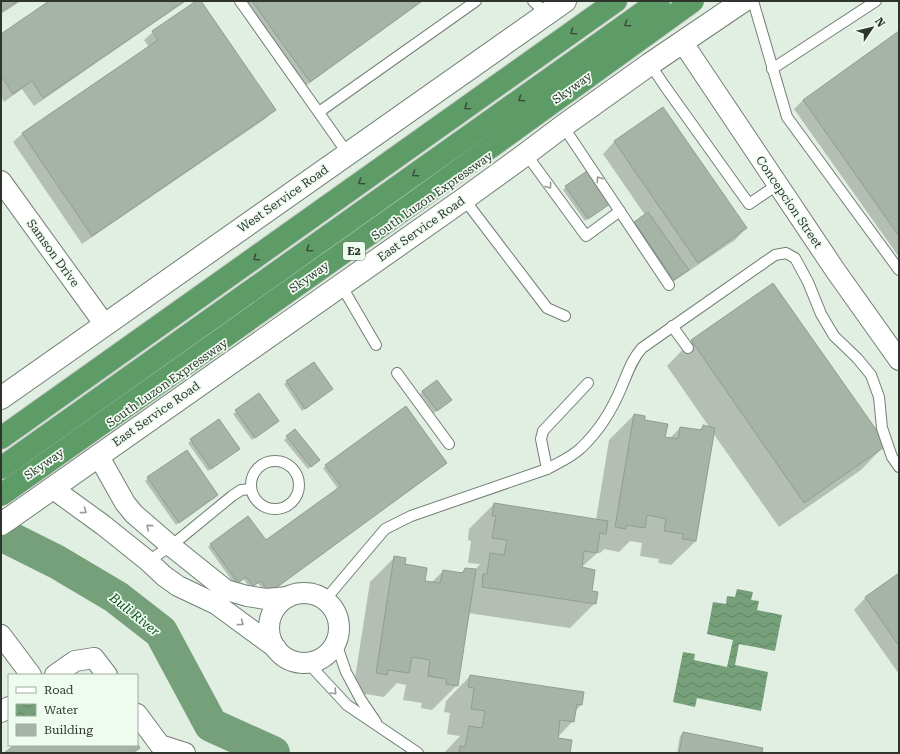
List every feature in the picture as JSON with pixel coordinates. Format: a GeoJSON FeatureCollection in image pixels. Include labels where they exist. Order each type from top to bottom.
{"type":"FeatureCollection","features":[{"type":"Feature","properties":{"kind":"highway"},"geometry":{"type":"LineString","coordinates":[[15,435],[616,1]]}},
{"type":"Feature","properties":{"kind":"highway","name":"Skyway"},"geometry":{"type":"LineString","coordinates":[[1,468],[659,1]]}},
{"type":"Feature","properties":{"kind":"highway","name":"Skyway"},"geometry":{"type":"LineString","coordinates":[[1,495],[419,199],[693,1]]}},
{"type":"Feature","properties":{"kind":"highway","name":"South Luzon Expressway"},"geometry":{"type":"LineString","coordinates":[[42,468],[560,116],[616,66],[706,1]]}},
{"type":"Feature","properties":{"kind":"main road","name":"West Service Road"},"geometry":{"type":"LineString","coordinates":[[1,398],[348,154],[540,7],[565,1]]}},
{"type":"Feature","properties":{"kind":"main road","name":"East Service Road"},"geometry":{"type":"LineString","coordinates":[[4,514],[42,468],[98,455],[526,154],[560,116],[650,64],[743,1]]}},
{"type":"Feature","properties":{"kind":"street","name":"Concepcion Street"},"geometry":{"type":"LineString","coordinates":[[683,43],[777,185],[899,360]]}},
{"type":"Feature","properties":{"kind":"street","name":"Samson Drive"},"geometry":{"type":"LineString","coordinates":[[1,181],[105,325]]}},
{"type":"Feature","properties":{"kind":"street"},"geometry":{"type":"LineString","coordinates":[[42,468],[103,525],[178,586],[221,597],[247,596],[266,599],[308,593],[317,595],[325,600],[333,608],[339,622],[339,633],[336,643],[327,655],[318,660],[308,663],[301,663],[290,660],[280,653],[221,597],[171,546],[134,514],[124,503],[98,455]]}},
{"type":"Feature","properties":{"kind":"street"},"geometry":{"type":"LineString","coordinates":[[276,648],[270,634],[270,619],[277,606],[288,597]]}},
{"type":"Feature","properties":{"kind":"street"},"geometry":{"type":"LineString","coordinates":[[1,635],[30,674]]}},
{"type":"Feature","properties":{"kind":"street"},"geometry":{"type":"LineString","coordinates":[[56,674],[75,661],[94,658],[106,674]]}},
{"type":"Feature","properties":{"kind":"street"},"geometry":{"type":"LineString","coordinates":[[138,715],[160,745],[184,753]]}},
{"type":"Feature","properties":{"kind":"lane"},"geometry":{"type":"LineString","coordinates":[[240,1],[348,154]]}},
{"type":"Feature","properties":{"kind":"lane"},"geometry":{"type":"LineString","coordinates":[[319,112],[476,1]]}},
{"type":"Feature","properties":{"kind":"lane"},"geometry":{"type":"LineString","coordinates":[[753,1],[772,69],[788,117],[899,270]]}},
{"type":"Feature","properties":{"kind":"lane"},"geometry":{"type":"LineString","coordinates":[[772,69],[876,1]]}},
{"type":"Feature","properties":{"kind":"lane"},"geometry":{"type":"LineString","coordinates":[[650,64],[749,204],[777,185]]}},
{"type":"Feature","properties":{"kind":"lane"},"geometry":{"type":"LineString","coordinates":[[560,116],[620,212],[669,285]]}},
{"type":"Feature","properties":{"kind":"lane"},"geometry":{"type":"LineString","coordinates":[[526,154],[586,236],[620,212]]}},
{"type":"Feature","properties":{"kind":"lane"},"geometry":{"type":"LineString","coordinates":[[464,199],[547,308],[565,316]]}},
{"type":"Feature","properties":{"kind":"lane"},"geometry":{"type":"LineString","coordinates":[[325,600],[385,529],[410,516],[547,469],[581,448],[598,428],[614,403],[635,356],[642,348],[774,255],[786,252],[795,258],[808,282],[821,314],[834,336],[857,358],[871,375],[879,397],[882,428],[892,457],[899,467]]}},
{"type":"Feature","properties":{"kind":"lane"},"geometry":{"type":"LineString","coordinates":[[341,285],[376,345]]}},
{"type":"Feature","properties":{"kind":"lane"},"geometry":{"type":"LineString","coordinates":[[672,326],[688,348]]}},
{"type":"Feature","properties":{"kind":"lane"},"geometry":{"type":"LineString","coordinates":[[397,373],[449,444]]}},
{"type":"Feature","properties":{"kind":"lane"},"geometry":{"type":"LineString","coordinates":[[547,469],[541,439],[543,431],[588,383]]}},
{"type":"Feature","properties":{"kind":"lane"},"geometry":{"type":"LineString","coordinates":[[15,435],[42,468]]}},
{"type":"Feature","properties":{"kind":"lane"},"geometry":{"type":"LineString","coordinates":[[270,461],[281,461],[290,466],[297,475],[299,486],[296,496],[289,504],[279,508],[268,508],[263,506],[255,499],[251,489],[251,478],[253,473],[260,465],[270,461]]}},
{"type":"Feature","properties":{"kind":"lane"},"geometry":{"type":"LineString","coordinates":[[148,561],[171,546],[237,492],[251,489]]}},
{"type":"Feature","properties":{"kind":"lane"},"geometry":{"type":"LineString","coordinates":[[336,643],[346,672],[361,700],[378,726]]}},
{"type":"Feature","properties":{"kind":"lane"},"geometry":{"type":"LineString","coordinates":[[308,663],[347,705],[418,753]]}},
{"type":"Feature","properties":{"kind":"water"},"geometry":{"type":"Polygon","coordinates":[[[737,589],[753,592],[751,600],[759,601],[757,610],[782,615],[775,651],[739,644],[735,665],[768,672],[761,711],[697,698],[695,707],[673,702],[683,652],[695,654],[694,660],[727,667],[733,640],[707,634],[713,602],[726,604],[727,596],[735,597],[737,589]]]}},
{"type":"Feature","properties":{"kind":"building"},"geometry":{"type":"Polygon","coordinates":[[[1,1],[18,1],[1,12],[1,1]]]}},
{"type":"Feature","properties":{"kind":"building"},"geometry":{"type":"Polygon","coordinates":[[[49,1],[185,1],[43,98],[32,81],[13,94],[1,76],[1,34],[49,1]]]}},
{"type":"Feature","properties":{"kind":"building"},"geometry":{"type":"Polygon","coordinates":[[[196,1],[201,1],[276,110],[92,236],[22,133],[158,40],[152,31],[196,1]]]}},
{"type":"Feature","properties":{"kind":"building"},"geometry":{"type":"Polygon","coordinates":[[[252,1],[422,1],[310,82],[252,1]]]}},
{"type":"Feature","properties":{"kind":"building"},"geometry":{"type":"Polygon","coordinates":[[[899,31],[899,236],[803,100],[899,31]]]}},
{"type":"Feature","properties":{"kind":"building"},"geometry":{"type":"Polygon","coordinates":[[[663,107],[747,228],[698,263],[614,141],[663,107]]]}},
{"type":"Feature","properties":{"kind":"building"},"geometry":{"type":"Polygon","coordinates":[[[587,171],[610,204],[588,219],[565,186],[587,171]]]}},
{"type":"Feature","properties":{"kind":"building"},"geometry":{"type":"Polygon","coordinates":[[[648,212],[689,270],[674,280],[634,222],[648,212]]]}},
{"type":"Feature","properties":{"kind":"building"},"geometry":{"type":"Polygon","coordinates":[[[773,283],[887,445],[804,503],[691,340],[773,283]]]}},
{"type":"Feature","properties":{"kind":"building"},"geometry":{"type":"Polygon","coordinates":[[[314,362],[333,389],[305,409],[286,381],[314,362]]]}},
{"type":"Feature","properties":{"kind":"building"},"geometry":{"type":"Polygon","coordinates":[[[437,380],[452,400],[437,411],[422,391],[437,380]]]}},
{"type":"Feature","properties":{"kind":"building"},"geometry":{"type":"Polygon","coordinates":[[[259,393],[279,421],[255,438],[235,410],[259,393]]]}},
{"type":"Feature","properties":{"kind":"building"},"geometry":{"type":"Polygon","coordinates":[[[406,406],[447,463],[269,593],[261,581],[253,586],[246,577],[238,583],[210,544],[248,516],[266,540],[341,486],[325,465],[406,406]]]}},
{"type":"Feature","properties":{"kind":"building"},"geometry":{"type":"Polygon","coordinates":[[[634,414],[645,416],[645,420],[668,424],[665,437],[678,439],[680,427],[702,430],[703,425],[715,428],[696,541],[683,539],[683,534],[664,531],[666,519],[647,515],[645,528],[626,525],[626,529],[615,527],[634,414]]]}},
{"type":"Feature","properties":{"kind":"building"},"geometry":{"type":"Polygon","coordinates":[[[219,419],[240,449],[211,469],[190,439],[219,419]]]}},
{"type":"Feature","properties":{"kind":"building"},"geometry":{"type":"Polygon","coordinates":[[[295,429],[320,460],[311,467],[286,436],[295,429]]]}},
{"type":"Feature","properties":{"kind":"building"},"geometry":{"type":"Polygon","coordinates":[[[187,450],[218,495],[179,523],[147,477],[187,450]]]}},
{"type":"Feature","properties":{"kind":"building"},"geometry":{"type":"Polygon","coordinates":[[[494,503],[608,521],[606,534],[600,533],[597,553],[584,551],[582,567],[595,570],[592,591],[598,592],[596,604],[482,587],[483,574],[487,574],[490,553],[504,555],[507,540],[492,538],[496,516],[492,516],[494,503]]]}},
{"type":"Feature","properties":{"kind":"building"},"geometry":{"type":"Polygon","coordinates":[[[394,556],[406,558],[405,564],[427,568],[425,581],[440,583],[443,570],[463,573],[465,568],[476,569],[458,686],[446,684],[446,679],[428,676],[430,660],[412,657],[409,673],[388,670],[387,675],[376,673],[394,556]]]}},
{"type":"Feature","properties":{"kind":"building"},"geometry":{"type":"Polygon","coordinates":[[[899,573],[899,646],[865,597],[899,573]]]}},
{"type":"Feature","properties":{"kind":"building"},"geometry":{"type":"Polygon","coordinates":[[[470,675],[584,692],[582,705],[577,704],[574,722],[560,720],[558,738],[572,740],[570,753],[459,753],[460,746],[465,747],[469,726],[482,728],[485,711],[471,709],[474,688],[468,687],[470,675]]]}},
{"type":"Feature","properties":{"kind":"building"},"geometry":{"type":"Polygon","coordinates":[[[683,732],[763,748],[762,753],[679,753],[683,732]]]}},
{"type":"Feature","properties":{"kind":"building"},"geometry":{"type":"Polygon","coordinates":[[[138,745],[140,748],[133,753],[4,753],[14,746],[138,746],[138,745]]]}},
{"type":"Feature","properties":{"kind":"waterway","name":"Buli River"},"geometry":{"type":"LineString","coordinates":[[1,534],[57,562],[116,597],[161,632],[211,725],[273,753]]}}]}
